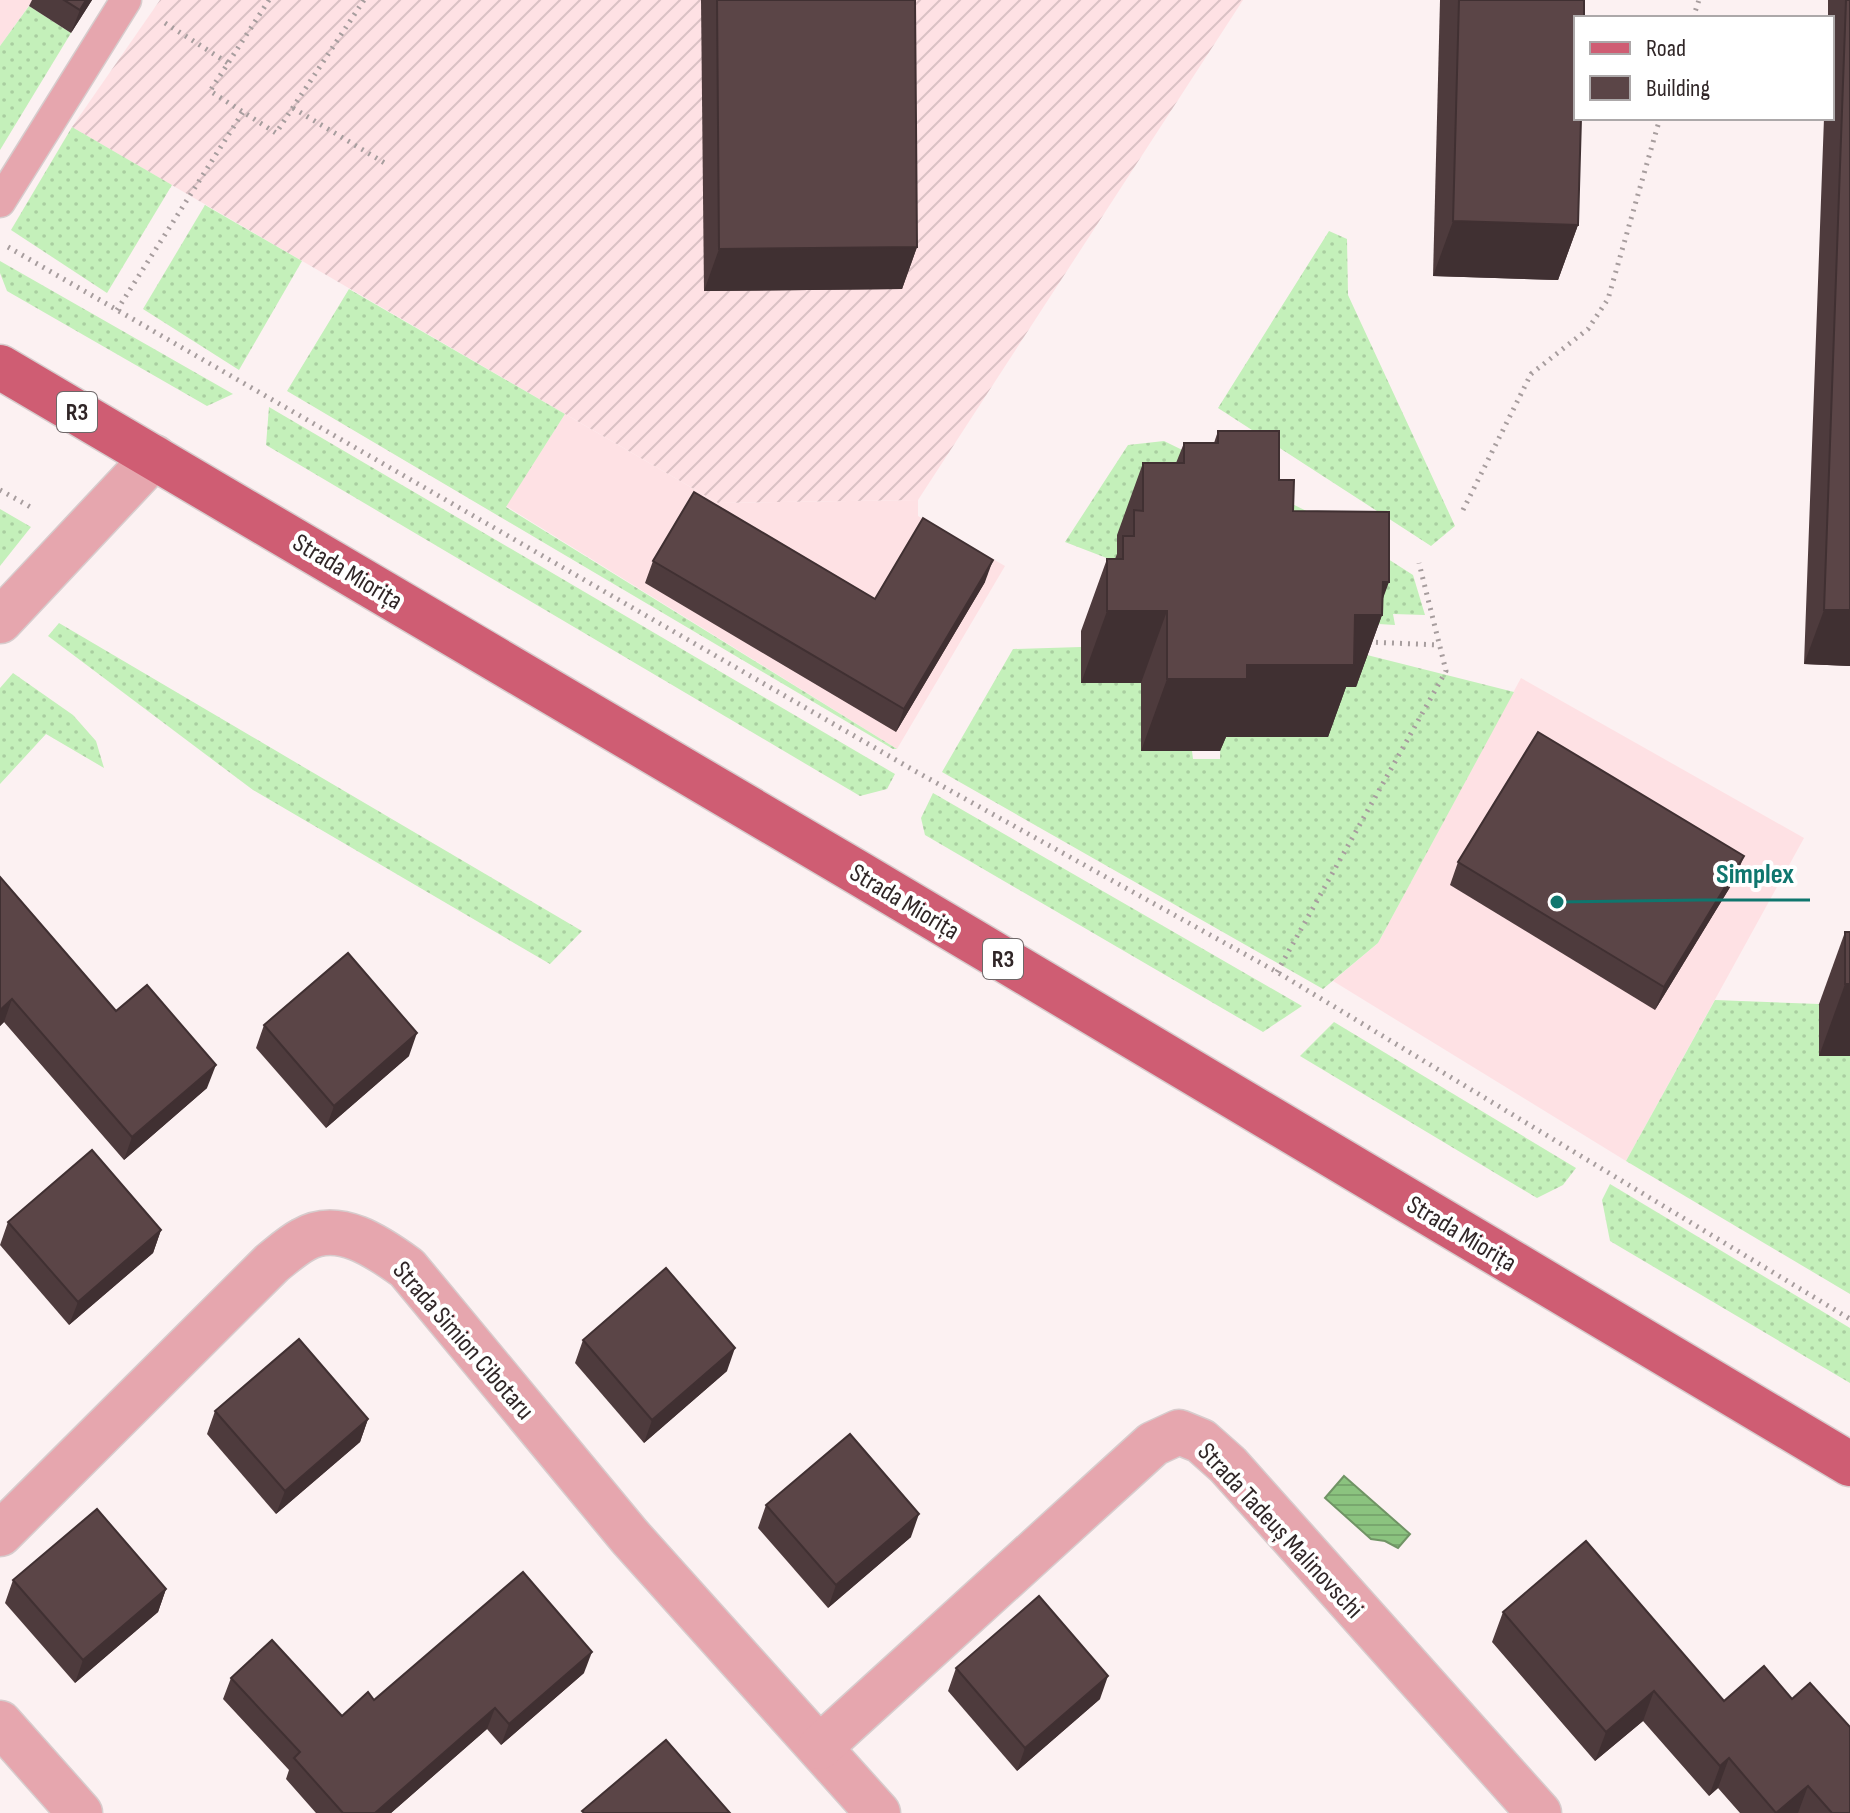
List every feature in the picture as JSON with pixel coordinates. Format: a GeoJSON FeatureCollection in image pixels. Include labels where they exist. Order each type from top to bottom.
{"type":"FeatureCollection","features":[{"type":"Feature","properties":{"kind":"main road","name":"Strada Miorița"},"geometry":{"type":"LineString","coordinates":[[0,367],[1850,1464]]}},
{"type":"Feature","properties":{"kind":"street"},"geometry":{"type":"LineString","coordinates":[[0,621],[154,457]]}},
{"type":"Feature","properties":{"kind":"street","name":"Strada Simion Cibotaru"},"geometry":{"type":"LineString","coordinates":[[0,1534],[272,1263],[305,1238],[338,1231],[381,1249],[407,1268],[630,1537],[878,1813]]}},
{"type":"Feature","properties":{"kind":"street","name":"Strada Tadeuș Malinovschi"},"geometry":{"type":"LineString","coordinates":[[820,1747],[1153,1444],[1179,1432],[1201,1441],[1228,1465],[1539,1813]]}},
{"type":"Feature","properties":{"kind":"street"},"geometry":{"type":"LineString","coordinates":[[0,1723],[80,1813]]}},
{"type":"Feature","properties":{"kind":"lane"},"geometry":{"type":"LineString","coordinates":[[0,202],[126,0]]}},
{"type":"Feature","properties":{"kind":"path"},"geometry":{"type":"LineString","coordinates":[[269,0],[210,91],[276,133],[364,0]]}},
{"type":"Feature","properties":{"kind":"path"},"geometry":{"type":"LineString","coordinates":[[155,16],[228,63]]}},
{"type":"Feature","properties":{"kind":"path"},"geometry":{"type":"LineString","coordinates":[[293,108],[388,165]]}},
{"type":"Feature","properties":{"kind":"path"},"geometry":{"type":"LineString","coordinates":[[117,310],[243,112]]}},
{"type":"Feature","properties":{"kind":"path"},"geometry":{"type":"LineString","coordinates":[[1463,510],[1531,374],[1588,329],[1608,299],[1659,120]]}},
{"type":"Feature","properties":{"kind":"path"},"geometry":{"type":"LineString","coordinates":[[0,243],[901,763],[1277,972],[1850,1319]]}},
{"type":"Feature","properties":{"kind":"path"},"geometry":{"type":"LineString","coordinates":[[1277,972],[1446,671],[1419,563]]}},
{"type":"Feature","properties":{"kind":"path"},"geometry":{"type":"LineString","coordinates":[[1367,642],[1440,645]]}},
{"type":"Feature","properties":{"kind":"shaded area"},"geometry":{"type":"Polygon","coordinates":[[[0,0],[33,0],[0,46],[0,0]]]}},
{"type":"Feature","properties":{"kind":"shaded area"},"geometry":{"type":"Polygon","coordinates":[[[160,0],[1243,0],[918,500],[718,503],[72,127],[160,0]]]}},
{"type":"Feature","properties":{"kind":"shaded area"},"geometry":{"type":"Polygon","coordinates":[[[29,6],[71,33],[0,150],[0,46],[29,6]]]}},
{"type":"Feature","properties":{"kind":"shaded area"},"geometry":{"type":"Polygon","coordinates":[[[72,127],[172,185],[107,293],[11,230],[72,127]]]}},
{"type":"Feature","properties":{"kind":"shaded area"},"geometry":{"type":"Polygon","coordinates":[[[205,205],[302,261],[239,370],[143,309],[205,205]]]}},
{"type":"Feature","properties":{"kind":"shaded area"},"geometry":{"type":"Polygon","coordinates":[[[1329,231],[1347,239],[1348,295],[1455,526],[1431,546],[1218,408],[1329,231]]]}},
{"type":"Feature","properties":{"kind":"shaded area"},"geometry":{"type":"Polygon","coordinates":[[[0,261],[233,394],[207,406],[7,291],[0,273],[0,261]]]}},
{"type":"Feature","properties":{"kind":"shaded area"},"geometry":{"type":"Polygon","coordinates":[[[349,289],[565,414],[506,507],[897,749],[287,391],[349,289]]]}},
{"type":"Feature","properties":{"kind":"shaded area"},"geometry":{"type":"Polygon","coordinates":[[[269,407],[895,774],[887,789],[860,796],[266,445],[269,407]]]}},
{"type":"Feature","properties":{"kind":"shaded area"},"geometry":{"type":"Polygon","coordinates":[[[565,414],[718,503],[918,500],[918,516],[1005,566],[897,749],[506,506],[565,414]]]}},
{"type":"Feature","properties":{"kind":"shaded area"},"geometry":{"type":"Polygon","coordinates":[[[1164,441],[1335,525],[1413,575],[1425,615],[1393,614],[1395,625],[1362,623],[1117,562],[1065,542],[1128,445],[1164,441]]]}},
{"type":"Feature","properties":{"kind":"shaded area"},"geometry":{"type":"Polygon","coordinates":[[[0,509],[31,527],[0,566],[0,509]]]}},
{"type":"Feature","properties":{"kind":"shaded area"},"geometry":{"type":"Polygon","coordinates":[[[59,623],[582,931],[550,964],[253,790],[48,636],[59,623]]]}},
{"type":"Feature","properties":{"kind":"shaded area"},"geometry":{"type":"Polygon","coordinates":[[[1081,647],[1089,683],[1120,683],[1150,678],[1141,710],[1141,743],[1149,751],[1192,751],[1193,759],[1220,759],[1221,718],[1329,687],[1367,655],[1514,692],[1378,943],[1323,989],[942,772],[1013,649],[1081,647]]]}},
{"type":"Feature","properties":{"kind":"shaded area"},"geometry":{"type":"Polygon","coordinates":[[[13,673],[73,715],[96,741],[104,768],[46,734],[0,784],[0,688],[13,673]]]}},
{"type":"Feature","properties":{"kind":"shaded area"},"geometry":{"type":"Polygon","coordinates":[[[1521,678],[1804,838],[1626,1161],[1333,981],[1378,943],[1521,678]]]}},
{"type":"Feature","properties":{"kind":"shaded area"},"geometry":{"type":"Polygon","coordinates":[[[933,793],[1302,1006],[1263,1032],[925,835],[921,818],[933,793]]]}},
{"type":"Feature","properties":{"kind":"shaded area"},"geometry":{"type":"Polygon","coordinates":[[[1715,1000],[1819,1004],[1850,1056],[1850,1294],[1626,1161],[1715,1000]]]}},
{"type":"Feature","properties":{"kind":"shaded area"},"geometry":{"type":"Polygon","coordinates":[[[1334,1022],[1576,1168],[1563,1185],[1537,1198],[1300,1056],[1334,1022]]]}},
{"type":"Feature","properties":{"kind":"shaded area"},"geometry":{"type":"Polygon","coordinates":[[[1610,1184],[1850,1328],[1850,1383],[1610,1241],[1602,1200],[1610,1184]]]}},
{"type":"Feature","properties":{"kind":"shaded area"},"geometry":{"type":"Polygon","coordinates":[[[1344,1476],[1410,1534],[1398,1548],[1385,1541],[1371,1539],[1325,1498],[1344,1476]]]}},
{"type":"Feature","properties":{"kind":"building"},"geometry":{"type":"Polygon","coordinates":[[[64,0],[86,0],[80,10],[64,0]]]}},
{"type":"Feature","properties":{"kind":"building"},"geometry":{"type":"Polygon","coordinates":[[[717,0],[915,0],[917,247],[719,249],[717,0]]]}},
{"type":"Feature","properties":{"kind":"building"},"geometry":{"type":"Polygon","coordinates":[[[1459,0],[1584,0],[1584,16],[1574,16],[1574,120],[1581,120],[1578,225],[1453,221],[1459,0]]]}},
{"type":"Feature","properties":{"kind":"building"},"geometry":{"type":"Polygon","coordinates":[[[1846,0],[1850,0],[1850,610],[1824,610],[1846,0]]]}},
{"type":"Feature","properties":{"kind":"building"},"geometry":{"type":"Polygon","coordinates":[[[1218,431],[1279,431],[1279,480],[1294,480],[1293,511],[1389,512],[1389,582],[1383,582],[1382,615],[1355,615],[1354,665],[1247,665],[1247,679],[1167,679],[1167,611],[1107,611],[1107,559],[1123,559],[1123,536],[1134,536],[1134,510],[1143,511],[1143,463],[1184,463],[1184,443],[1218,443],[1218,431]]]}},
{"type":"Feature","properties":{"kind":"building"},"geometry":{"type":"Polygon","coordinates":[[[694,492],[875,599],[923,518],[993,560],[904,709],[653,561],[694,492]]]}},
{"type":"Feature","properties":{"kind":"building"},"geometry":{"type":"Polygon","coordinates":[[[1538,732],[1744,856],[1664,987],[1458,862],[1538,732]]]}},
{"type":"Feature","properties":{"kind":"building"},"geometry":{"type":"Polygon","coordinates":[[[0,877],[116,1011],[147,985],[216,1065],[132,1137],[12,999],[0,1010],[0,877]]]}},
{"type":"Feature","properties":{"kind":"building"},"geometry":{"type":"Polygon","coordinates":[[[1845,932],[1850,932],[1850,984],[1845,984],[1845,932]]]}},
{"type":"Feature","properties":{"kind":"building"},"geometry":{"type":"Polygon","coordinates":[[[348,953],[417,1033],[334,1106],[264,1025],[348,953]]]}},
{"type":"Feature","properties":{"kind":"building"},"geometry":{"type":"Polygon","coordinates":[[[92,1150],[161,1230],[78,1302],[8,1222],[92,1150]]]}},
{"type":"Feature","properties":{"kind":"building"},"geometry":{"type":"Polygon","coordinates":[[[666,1268],[735,1348],[652,1420],[583,1340],[666,1268]]]}},
{"type":"Feature","properties":{"kind":"building"},"geometry":{"type":"Polygon","coordinates":[[[299,1339],[368,1419],[285,1491],[215,1411],[299,1339]]]}},
{"type":"Feature","properties":{"kind":"building"},"geometry":{"type":"Polygon","coordinates":[[[850,1434],[919,1514],[836,1585],[766,1505],[850,1434]]]}},
{"type":"Feature","properties":{"kind":"building"},"geometry":{"type":"Polygon","coordinates":[[[97,1509],[166,1589],[83,1660],[13,1580],[97,1509]]]}},
{"type":"Feature","properties":{"kind":"building"},"geometry":{"type":"Polygon","coordinates":[[[1586,1541],[1724,1701],[1764,1666],[1792,1699],[1810,1683],[1850,1727],[1850,1813],[1832,1813],[1808,1786],[1776,1813],[1729,1758],[1720,1766],[1654,1691],[1606,1732],[1503,1612],[1586,1541]]]}},
{"type":"Feature","properties":{"kind":"building"},"geometry":{"type":"Polygon","coordinates":[[[523,1572],[592,1652],[509,1724],[495,1708],[375,1813],[343,1813],[294,1758],[300,1752],[231,1678],[272,1640],[342,1716],[368,1692],[374,1700],[523,1572]]]}},
{"type":"Feature","properties":{"kind":"building"},"geometry":{"type":"Polygon","coordinates":[[[1039,1596],[1108,1676],[1025,1748],[956,1668],[1039,1596]]]}},
{"type":"Feature","properties":{"kind":"building"},"geometry":{"type":"Polygon","coordinates":[[[666,1740],[730,1813],[582,1811],[666,1740]]]}},
{"type":"Feature","properties":{"kind":"place","name":"Simplex"},"geometry":{"type":"Point","coordinates":[1557,902]}}]}
